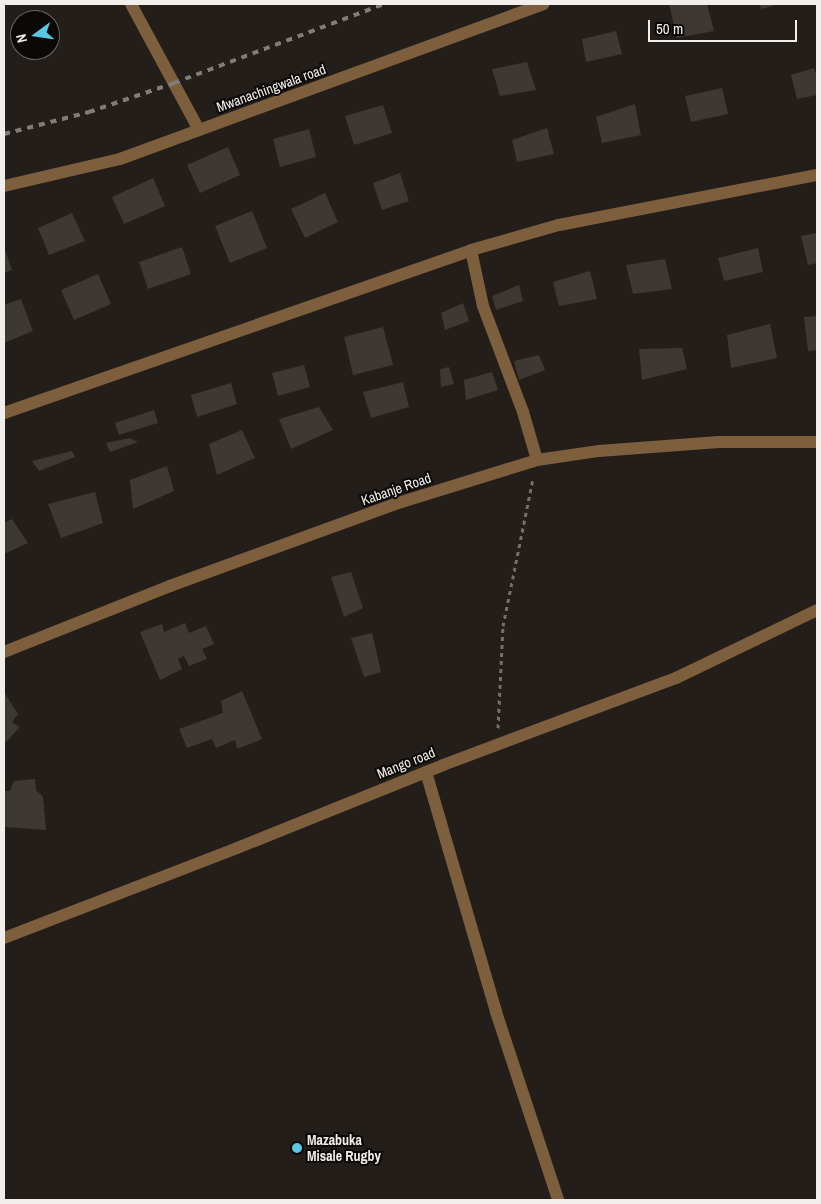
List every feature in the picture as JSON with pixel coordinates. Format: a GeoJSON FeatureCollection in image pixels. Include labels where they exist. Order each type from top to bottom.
{"type":"FeatureCollection","features":[{"type":"Feature","properties":{"kind":"street"},"geometry":{"type":"LineString","coordinates":[[131,4],[199,130]]}},
{"type":"Feature","properties":{"kind":"street","name":"Mwanachingwala road"},"geometry":{"type":"LineString","coordinates":[[4,186],[120,159],[543,4]]}},
{"type":"Feature","properties":{"kind":"street"},"geometry":{"type":"LineString","coordinates":[[4,413],[471,250],[559,225],[817,175]]}},
{"type":"Feature","properties":{"kind":"street"},"geometry":{"type":"LineString","coordinates":[[471,250],[483,306],[523,412],[537,460]]}},
{"type":"Feature","properties":{"kind":"street","name":"Kabanje Road"},"geometry":{"type":"LineString","coordinates":[[4,652],[170,586],[395,504],[537,460],[599,451],[718,442],[817,442]]}},
{"type":"Feature","properties":{"kind":"street","name":"Mango road"},"geometry":{"type":"LineString","coordinates":[[4,938],[237,848],[426,772],[676,678],[817,610]]}},
{"type":"Feature","properties":{"kind":"street"},"geometry":{"type":"LineString","coordinates":[[426,772],[496,1012],[558,1200]]}},
{"type":"Feature","properties":{"kind":"path"},"geometry":{"type":"LineString","coordinates":[[498,745],[503,626],[537,460]]}},
{"type":"Feature","properties":{"kind":"building"},"geometry":{"type":"Polygon","coordinates":[[[669,4],[707,4],[714,31],[677,38],[669,4]]]}},
{"type":"Feature","properties":{"kind":"building"},"geometry":{"type":"Polygon","coordinates":[[[760,4],[779,4],[761,9],[760,4]]]}},
{"type":"Feature","properties":{"kind":"building"},"geometry":{"type":"Polygon","coordinates":[[[616,31],[622,54],[586,62],[582,39],[616,31]]]}},
{"type":"Feature","properties":{"kind":"building"},"geometry":{"type":"Polygon","coordinates":[[[527,62],[536,90],[500,96],[492,69],[527,62]]]}},
{"type":"Feature","properties":{"kind":"building"},"geometry":{"type":"Polygon","coordinates":[[[814,68],[817,77],[817,95],[797,99],[791,75],[814,68]]]}},
{"type":"Feature","properties":{"kind":"building"},"geometry":{"type":"Polygon","coordinates":[[[722,88],[728,114],[691,122],[685,96],[722,88]]]}},
{"type":"Feature","properties":{"kind":"building"},"geometry":{"type":"Polygon","coordinates":[[[635,104],[641,135],[602,143],[596,117],[635,104]]]}},
{"type":"Feature","properties":{"kind":"building"},"geometry":{"type":"Polygon","coordinates":[[[383,105],[392,133],[354,145],[345,116],[383,105]]]}},
{"type":"Feature","properties":{"kind":"building"},"geometry":{"type":"Polygon","coordinates":[[[547,128],[554,154],[517,162],[512,140],[547,128]]]}},
{"type":"Feature","properties":{"kind":"building"},"geometry":{"type":"Polygon","coordinates":[[[309,129],[316,157],[280,167],[273,139],[309,129]]]}},
{"type":"Feature","properties":{"kind":"building"},"geometry":{"type":"Polygon","coordinates":[[[228,147],[240,175],[200,193],[187,165],[228,147]]]}},
{"type":"Feature","properties":{"kind":"building"},"geometry":{"type":"Polygon","coordinates":[[[400,173],[409,201],[382,210],[373,183],[400,173]]]}},
{"type":"Feature","properties":{"kind":"building"},"geometry":{"type":"Polygon","coordinates":[[[153,178],[165,206],[124,224],[112,197],[153,178]]]}},
{"type":"Feature","properties":{"kind":"building"},"geometry":{"type":"Polygon","coordinates":[[[325,193],[338,222],[305,238],[291,209],[325,193]]]}},
{"type":"Feature","properties":{"kind":"building"},"geometry":{"type":"Polygon","coordinates":[[[252,211],[267,248],[230,263],[215,226],[252,211]]]}},
{"type":"Feature","properties":{"kind":"building"},"geometry":{"type":"Polygon","coordinates":[[[72,213],[85,241],[49,255],[38,228],[72,213]]]}},
{"type":"Feature","properties":{"kind":"building"},"geometry":{"type":"Polygon","coordinates":[[[817,233],[817,263],[808,265],[801,236],[817,233]]]}},
{"type":"Feature","properties":{"kind":"building"},"geometry":{"type":"Polygon","coordinates":[[[4,247],[12,270],[4,273],[4,247]]]}},
{"type":"Feature","properties":{"kind":"building"},"geometry":{"type":"Polygon","coordinates":[[[182,247],[191,274],[148,289],[139,262],[182,247]]]}},
{"type":"Feature","properties":{"kind":"building"},"geometry":{"type":"Polygon","coordinates":[[[758,248],[763,272],[724,281],[718,258],[758,248]]]}},
{"type":"Feature","properties":{"kind":"building"},"geometry":{"type":"Polygon","coordinates":[[[665,259],[672,289],[633,294],[626,265],[665,259]]]}},
{"type":"Feature","properties":{"kind":"building"},"geometry":{"type":"Polygon","coordinates":[[[590,271],[597,299],[559,306],[553,282],[590,271]]]}},
{"type":"Feature","properties":{"kind":"building"},"geometry":{"type":"Polygon","coordinates":[[[98,274],[111,304],[74,320],[61,290],[98,274]]]}},
{"type":"Feature","properties":{"kind":"building"},"geometry":{"type":"Polygon","coordinates":[[[519,285],[523,301],[496,310],[492,296],[519,285]]]}},
{"type":"Feature","properties":{"kind":"building"},"geometry":{"type":"Polygon","coordinates":[[[21,299],[33,331],[4,343],[4,305],[21,299]]]}},
{"type":"Feature","properties":{"kind":"building"},"geometry":{"type":"Polygon","coordinates":[[[463,303],[469,321],[445,330],[441,313],[463,303]]]}},
{"type":"Feature","properties":{"kind":"building"},"geometry":{"type":"Polygon","coordinates":[[[817,316],[817,350],[808,351],[804,317],[817,316]]]}},
{"type":"Feature","properties":{"kind":"building"},"geometry":{"type":"Polygon","coordinates":[[[770,324],[777,358],[731,368],[727,335],[770,324]]]}},
{"type":"Feature","properties":{"kind":"building"},"geometry":{"type":"Polygon","coordinates":[[[383,327],[393,365],[353,375],[344,337],[383,327]]]}},
{"type":"Feature","properties":{"kind":"building"},"geometry":{"type":"Polygon","coordinates":[[[682,348],[687,369],[642,380],[639,349],[682,348]]]}},
{"type":"Feature","properties":{"kind":"building"},"geometry":{"type":"Polygon","coordinates":[[[539,355],[545,370],[519,380],[514,361],[539,355]]]}},
{"type":"Feature","properties":{"kind":"building"},"geometry":{"type":"Polygon","coordinates":[[[304,365],[310,387],[278,396],[272,373],[304,365]]]}},
{"type":"Feature","properties":{"kind":"building"},"geometry":{"type":"Polygon","coordinates":[[[449,367],[454,384],[441,387],[440,369],[449,367]]]}},
{"type":"Feature","properties":{"kind":"building"},"geometry":{"type":"Polygon","coordinates":[[[492,372],[498,390],[466,400],[464,380],[492,372]]]}},
{"type":"Feature","properties":{"kind":"building"},"geometry":{"type":"Polygon","coordinates":[[[403,382],[409,407],[371,418],[363,392],[403,382]]]}},
{"type":"Feature","properties":{"kind":"building"},"geometry":{"type":"Polygon","coordinates":[[[231,383],[237,404],[197,417],[191,395],[231,383]]]}},
{"type":"Feature","properties":{"kind":"building"},"geometry":{"type":"Polygon","coordinates":[[[319,407],[333,430],[291,449],[279,419],[319,407]]]}},
{"type":"Feature","properties":{"kind":"building"},"geometry":{"type":"Polygon","coordinates":[[[154,410],[158,423],[119,435],[115,423],[154,410]]]}},
{"type":"Feature","properties":{"kind":"building"},"geometry":{"type":"Polygon","coordinates":[[[242,430],[255,458],[217,475],[209,444],[242,430]]]}},
{"type":"Feature","properties":{"kind":"building"},"geometry":{"type":"Polygon","coordinates":[[[130,438],[138,442],[110,452],[106,443],[130,438]]]}},
{"type":"Feature","properties":{"kind":"building"},"geometry":{"type":"Polygon","coordinates":[[[72,451],[75,457],[39,471],[32,461],[72,451]]]}},
{"type":"Feature","properties":{"kind":"building"},"geometry":{"type":"Polygon","coordinates":[[[167,466],[174,491],[133,509],[130,480],[167,466]]]}},
{"type":"Feature","properties":{"kind":"building"},"geometry":{"type":"Polygon","coordinates":[[[95,492],[103,523],[61,538],[48,504],[95,492]]]}},
{"type":"Feature","properties":{"kind":"building"},"geometry":{"type":"Polygon","coordinates":[[[12,519],[28,543],[4,554],[4,523],[12,519]]]}},
{"type":"Feature","properties":{"kind":"building"},"geometry":{"type":"Polygon","coordinates":[[[351,572],[363,608],[344,617],[331,577],[351,572]]]}},
{"type":"Feature","properties":{"kind":"building"},"geometry":{"type":"Polygon","coordinates":[[[185,623],[189,633],[206,626],[214,644],[202,649],[207,659],[189,666],[184,656],[178,659],[182,669],[160,680],[140,632],[162,624],[164,632],[185,623]]]}},
{"type":"Feature","properties":{"kind":"building"},"geometry":{"type":"Polygon","coordinates":[[[372,633],[381,672],[364,677],[351,638],[372,633]]]}},
{"type":"Feature","properties":{"kind":"building"},"geometry":{"type":"Polygon","coordinates":[[[242,691],[262,739],[237,749],[235,740],[216,748],[212,739],[187,748],[179,729],[223,713],[221,701],[242,691]]]}},
{"type":"Feature","properties":{"kind":"building"},"geometry":{"type":"Polygon","coordinates":[[[4,692],[18,714],[12,722],[20,727],[6,742],[4,739],[4,692]]]}},
{"type":"Feature","properties":{"kind":"building"},"geometry":{"type":"Polygon","coordinates":[[[35,779],[36,790],[43,797],[46,830],[4,827],[4,791],[10,791],[14,781],[35,779]]]}},
{"type":"Feature","properties":{"kind":"railway"},"geometry":{"type":"LineString","coordinates":[[4,134],[89,112],[174,83],[384,4]]}},
{"type":"Feature","properties":{"kind":"place","name":"Mazabuka Misale Rugby"},"geometry":{"type":"Point","coordinates":[297,1148]}}]}
